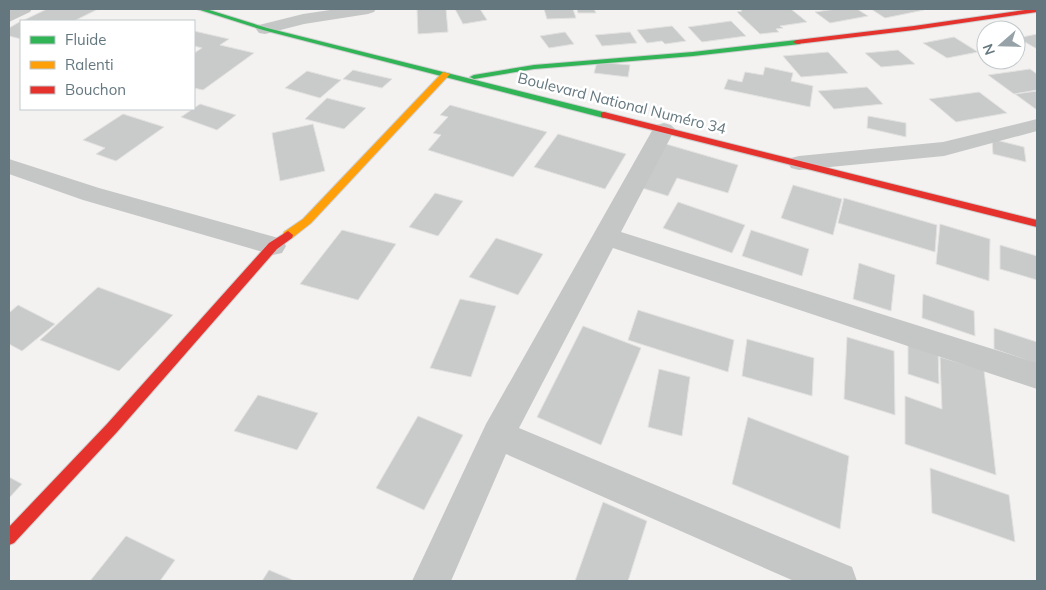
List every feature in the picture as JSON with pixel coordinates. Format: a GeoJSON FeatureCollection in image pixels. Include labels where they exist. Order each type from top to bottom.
{"type":"FeatureCollection","features":[{"type":"Feature","properties":{"kind":"street"},"geometry":{"type":"LineString","coordinates":[[9,16],[24,9]]}},
{"type":"Feature","properties":{"kind":"street","name":"Boulevard National Numéro 34"},"geometry":{"type":"LineString","coordinates":[[200,9],[265,30],[1037,224]]}},
{"type":"Feature","properties":{"kind":"street"},"geometry":{"type":"LineString","coordinates":[[265,30],[303,19],[368,9]]}},
{"type":"Feature","properties":{"kind":"street"},"geometry":{"type":"LineString","coordinates":[[466,79],[534,67],[693,54],[914,28],[1037,10]]}},
{"type":"Feature","properties":{"kind":"street"},"geometry":{"type":"LineString","coordinates":[[9,538],[112,428],[273,246],[307,221],[446,74]]}},
{"type":"Feature","properties":{"kind":"street"},"geometry":{"type":"LineString","coordinates":[[799,163],[944,149],[1037,125]]}},
{"type":"Feature","properties":{"kind":"street"},"geometry":{"type":"LineString","coordinates":[[431,581],[498,435],[664,129]]}},
{"type":"Feature","properties":{"kind":"street"},"geometry":{"type":"LineString","coordinates":[[9,166],[91,194],[273,246]]}},
{"type":"Feature","properties":{"kind":"street"},"geometry":{"type":"LineString","coordinates":[[607,237],[1037,376]]}},
{"type":"Feature","properties":{"kind":"street"},"geometry":{"type":"LineString","coordinates":[[498,435],[838,581]]}},
{"type":"Feature","properties":{"kind":"building"},"geometry":{"type":"Polygon","coordinates":[[[47,9],[98,9],[76,20],[24,20],[47,9]]]}},
{"type":"Feature","properties":{"kind":"building"},"geometry":{"type":"Polygon","coordinates":[[[417,9],[446,9],[448,32],[418,34],[417,9]]]}},
{"type":"Feature","properties":{"kind":"building"},"geometry":{"type":"Polygon","coordinates":[[[455,9],[480,9],[487,20],[463,24],[455,9]]]}},
{"type":"Feature","properties":{"kind":"building"},"geometry":{"type":"Polygon","coordinates":[[[544,9],[573,9],[576,18],[547,19],[544,9]]]}},
{"type":"Feature","properties":{"kind":"building"},"geometry":{"type":"Polygon","coordinates":[[[577,9],[594,9],[596,13],[578,13],[577,9]]]}},
{"type":"Feature","properties":{"kind":"building"},"geometry":{"type":"Polygon","coordinates":[[[740,9],[791,9],[807,22],[780,26],[783,28],[776,29],[779,32],[760,34],[737,12],[742,11],[740,9]]]}},
{"type":"Feature","properties":{"kind":"building"},"geometry":{"type":"Polygon","coordinates":[[[857,9],[868,16],[830,23],[815,12],[857,9]]]}},
{"type":"Feature","properties":{"kind":"building"},"geometry":{"type":"Polygon","coordinates":[[[871,9],[922,9],[924,10],[885,18],[871,9]]]}},
{"type":"Feature","properties":{"kind":"building"},"geometry":{"type":"Polygon","coordinates":[[[731,21],[746,36],[702,42],[688,27],[731,21]]]}},
{"type":"Feature","properties":{"kind":"building"},"geometry":{"type":"Polygon","coordinates":[[[20,22],[20,39],[9,36],[9,28],[20,22]]]}},
{"type":"Feature","properties":{"kind":"building"},"geometry":{"type":"Polygon","coordinates":[[[672,26],[686,41],[665,44],[662,41],[647,43],[637,30],[672,26]]]}},
{"type":"Feature","properties":{"kind":"building"},"geometry":{"type":"Polygon","coordinates":[[[195,31],[229,39],[220,45],[254,53],[203,90],[195,88],[195,52],[202,48],[195,46],[195,31]]]}},
{"type":"Feature","properties":{"kind":"building"},"geometry":{"type":"Polygon","coordinates":[[[565,32],[574,44],[549,48],[540,36],[565,32]]]}},
{"type":"Feature","properties":{"kind":"building"},"geometry":{"type":"Polygon","coordinates":[[[630,32],[637,43],[602,46],[595,35],[630,32]]]}},
{"type":"Feature","properties":{"kind":"building"},"geometry":{"type":"Polygon","coordinates":[[[1037,34],[1037,49],[1026,43],[1026,36],[1037,34]]]}},
{"type":"Feature","properties":{"kind":"building"},"geometry":{"type":"Polygon","coordinates":[[[954,37],[976,52],[947,58],[923,43],[954,37]]]}},
{"type":"Feature","properties":{"kind":"building"},"geometry":{"type":"Polygon","coordinates":[[[898,50],[915,64],[881,67],[865,53],[898,50]]]}},
{"type":"Feature","properties":{"kind":"building"},"geometry":{"type":"Polygon","coordinates":[[[828,52],[848,73],[801,77],[783,56],[828,52]]]}},
{"type":"Feature","properties":{"kind":"building"},"geometry":{"type":"Polygon","coordinates":[[[597,62],[630,65],[628,77],[594,73],[597,62]]]}},
{"type":"Feature","properties":{"kind":"building"},"geometry":{"type":"Polygon","coordinates":[[[765,67],[793,73],[791,81],[813,86],[810,107],[724,89],[728,79],[742,82],[745,72],[763,75],[765,67]]]}},
{"type":"Feature","properties":{"kind":"building"},"geometry":{"type":"Polygon","coordinates":[[[1030,69],[1037,74],[1037,90],[1014,94],[988,75],[1026,70],[1030,69]]]}},
{"type":"Feature","properties":{"kind":"building"},"geometry":{"type":"Polygon","coordinates":[[[353,70],[392,79],[382,88],[343,79],[353,70]]]}},
{"type":"Feature","properties":{"kind":"building"},"geometry":{"type":"Polygon","coordinates":[[[307,71],[341,80],[320,98],[285,88],[307,71]]]}},
{"type":"Feature","properties":{"kind":"building"},"geometry":{"type":"Polygon","coordinates":[[[867,87],[883,104],[834,109],[818,91],[867,87]]]}},
{"type":"Feature","properties":{"kind":"building"},"geometry":{"type":"Polygon","coordinates":[[[1037,91],[1037,110],[1015,94],[1037,91]]]}},
{"type":"Feature","properties":{"kind":"building"},"geometry":{"type":"Polygon","coordinates":[[[979,92],[1007,113],[956,122],[929,99],[979,92]]]}},
{"type":"Feature","properties":{"kind":"building"},"geometry":{"type":"Polygon","coordinates":[[[327,98],[366,108],[344,129],[305,119],[327,98]]]}},
{"type":"Feature","properties":{"kind":"building"},"geometry":{"type":"Polygon","coordinates":[[[200,104],[236,115],[217,130],[181,117],[191,110],[195,110],[195,107],[200,104]]]}},
{"type":"Feature","properties":{"kind":"building"},"geometry":{"type":"Polygon","coordinates":[[[450,105],[547,132],[513,177],[428,150],[441,135],[433,133],[448,117],[440,115],[450,105]]]}},
{"type":"Feature","properties":{"kind":"building"},"geometry":{"type":"Polygon","coordinates":[[[123,114],[164,127],[116,161],[96,154],[105,148],[83,140],[123,114]]]}},
{"type":"Feature","properties":{"kind":"building"},"geometry":{"type":"Polygon","coordinates":[[[868,116],[906,123],[906,137],[867,128],[868,116]]]}},
{"type":"Feature","properties":{"kind":"building"},"geometry":{"type":"Polygon","coordinates":[[[313,124],[325,171],[280,181],[272,133],[313,124]]]}},
{"type":"Feature","properties":{"kind":"building"},"geometry":{"type":"Polygon","coordinates":[[[558,134],[626,154],[605,189],[534,167],[558,134]]]}},
{"type":"Feature","properties":{"kind":"building"},"geometry":{"type":"Polygon","coordinates":[[[992,139],[1024,147],[1026,162],[993,154],[992,139]]]}},
{"type":"Feature","properties":{"kind":"building"},"geometry":{"type":"Polygon","coordinates":[[[666,144],[738,165],[728,193],[677,178],[668,196],[642,188],[666,144]]]}},
{"type":"Feature","properties":{"kind":"building"},"geometry":{"type":"Polygon","coordinates":[[[793,185],[842,199],[833,235],[781,218],[793,185]]]}},
{"type":"Feature","properties":{"kind":"building"},"geometry":{"type":"Polygon","coordinates":[[[435,193],[463,201],[438,236],[409,227],[435,193]]]}},
{"type":"Feature","properties":{"kind":"building"},"geometry":{"type":"Polygon","coordinates":[[[844,198],[937,225],[935,252],[838,223],[844,198]]]}},
{"type":"Feature","properties":{"kind":"building"},"geometry":{"type":"Polygon","coordinates":[[[678,202],[745,225],[732,253],[663,228],[678,202]]]}},
{"type":"Feature","properties":{"kind":"building"},"geometry":{"type":"Polygon","coordinates":[[[940,224],[990,239],[989,281],[936,264],[940,224]]]}},
{"type":"Feature","properties":{"kind":"building"},"geometry":{"type":"Polygon","coordinates":[[[342,230],[396,244],[358,300],[300,284],[342,230]]]}},
{"type":"Feature","properties":{"kind":"building"},"geometry":{"type":"Polygon","coordinates":[[[751,230],[809,249],[802,276],[742,256],[751,230]]]}},
{"type":"Feature","properties":{"kind":"building"},"geometry":{"type":"Polygon","coordinates":[[[496,238],[543,254],[518,295],[469,277],[496,238]]]}},
{"type":"Feature","properties":{"kind":"building"},"geometry":{"type":"Polygon","coordinates":[[[1000,245],[1037,256],[1037,280],[1000,269],[1000,245]]]}},
{"type":"Feature","properties":{"kind":"building"},"geometry":{"type":"Polygon","coordinates":[[[859,263],[895,275],[891,311],[853,299],[859,263]]]}},
{"type":"Feature","properties":{"kind":"building"},"geometry":{"type":"Polygon","coordinates":[[[98,287],[173,315],[119,371],[40,340],[98,287]]]}},
{"type":"Feature","properties":{"kind":"building"},"geometry":{"type":"Polygon","coordinates":[[[923,294],[974,311],[975,336],[922,318],[923,294]]]}},
{"type":"Feature","properties":{"kind":"building"},"geometry":{"type":"Polygon","coordinates":[[[460,299],[496,306],[471,377],[430,368],[460,299]]]}},
{"type":"Feature","properties":{"kind":"building"},"geometry":{"type":"Polygon","coordinates":[[[18,305],[55,324],[22,351],[9,344],[9,313],[18,305]]]}},
{"type":"Feature","properties":{"kind":"building"},"geometry":{"type":"Polygon","coordinates":[[[638,310],[734,340],[728,372],[628,340],[638,310]]]}},
{"type":"Feature","properties":{"kind":"building"},"geometry":{"type":"Polygon","coordinates":[[[583,326],[641,348],[601,445],[537,417],[583,326]]]}},
{"type":"Feature","properties":{"kind":"building"},"geometry":{"type":"Polygon","coordinates":[[[994,328],[1037,342],[1037,364],[994,349],[994,328]]]}},
{"type":"Feature","properties":{"kind":"building"},"geometry":{"type":"Polygon","coordinates":[[[847,337],[894,351],[895,415],[844,399],[847,337]]]}},
{"type":"Feature","properties":{"kind":"building"},"geometry":{"type":"Polygon","coordinates":[[[908,338],[938,347],[939,384],[908,374],[908,338]]]}},
{"type":"Feature","properties":{"kind":"building"},"geometry":{"type":"Polygon","coordinates":[[[747,339],[814,358],[812,396],[742,376],[747,339]]]}},
{"type":"Feature","properties":{"kind":"building"},"geometry":{"type":"Polygon","coordinates":[[[940,357],[984,370],[996,475],[905,444],[905,396],[942,409],[940,357]]]}},
{"type":"Feature","properties":{"kind":"building"},"geometry":{"type":"Polygon","coordinates":[[[659,369],[690,377],[682,436],[648,427],[659,369]]]}},
{"type":"Feature","properties":{"kind":"building"},"geometry":{"type":"Polygon","coordinates":[[[258,395],[318,413],[297,450],[234,431],[258,395]]]}},
{"type":"Feature","properties":{"kind":"building"},"geometry":{"type":"Polygon","coordinates":[[[418,416],[463,435],[424,510],[376,488],[418,416]]]}},
{"type":"Feature","properties":{"kind":"building"},"geometry":{"type":"Polygon","coordinates":[[[748,417],[849,456],[840,529],[732,484],[748,417]]]}},
{"type":"Feature","properties":{"kind":"building"},"geometry":{"type":"Polygon","coordinates":[[[930,468],[1009,495],[1015,542],[932,513],[930,468]]]}},
{"type":"Feature","properties":{"kind":"building"},"geometry":{"type":"Polygon","coordinates":[[[9,477],[22,484],[9,498],[9,477]]]}},
{"type":"Feature","properties":{"kind":"building"},"geometry":{"type":"Polygon","coordinates":[[[603,502],[647,521],[628,581],[575,581],[603,502]]]}},
{"type":"Feature","properties":{"kind":"building"},"geometry":{"type":"Polygon","coordinates":[[[126,536],[175,560],[160,581],[90,581],[126,536]]]}},
{"type":"Feature","properties":{"kind":"building"},"geometry":{"type":"Polygon","coordinates":[[[269,570],[295,581],[262,581],[269,570]]]}},
{"type":"Feature","properties":{"kind":"traffic: fast"},"geometry":{"type":"LineString","coordinates":[[200,9],[265,29],[604,115]]}},
{"type":"Feature","properties":{"kind":"traffic: fast"},"geometry":{"type":"LineString","coordinates":[[474,77],[534,67],[693,54],[797,42]]}},
{"type":"Feature","properties":{"kind":"traffic: slow"},"geometry":{"type":"LineString","coordinates":[[288,235],[307,221],[446,74]]}},
{"type":"Feature","properties":{"kind":"traffic: jam"},"geometry":{"type":"LineString","coordinates":[[797,42],[914,28],[1037,10]]}},
{"type":"Feature","properties":{"kind":"traffic: jam"},"geometry":{"type":"LineString","coordinates":[[604,115],[1037,224]]}},
{"type":"Feature","properties":{"kind":"traffic: jam"},"geometry":{"type":"LineString","coordinates":[[9,538],[112,428],[273,246],[288,235]]}}]}
